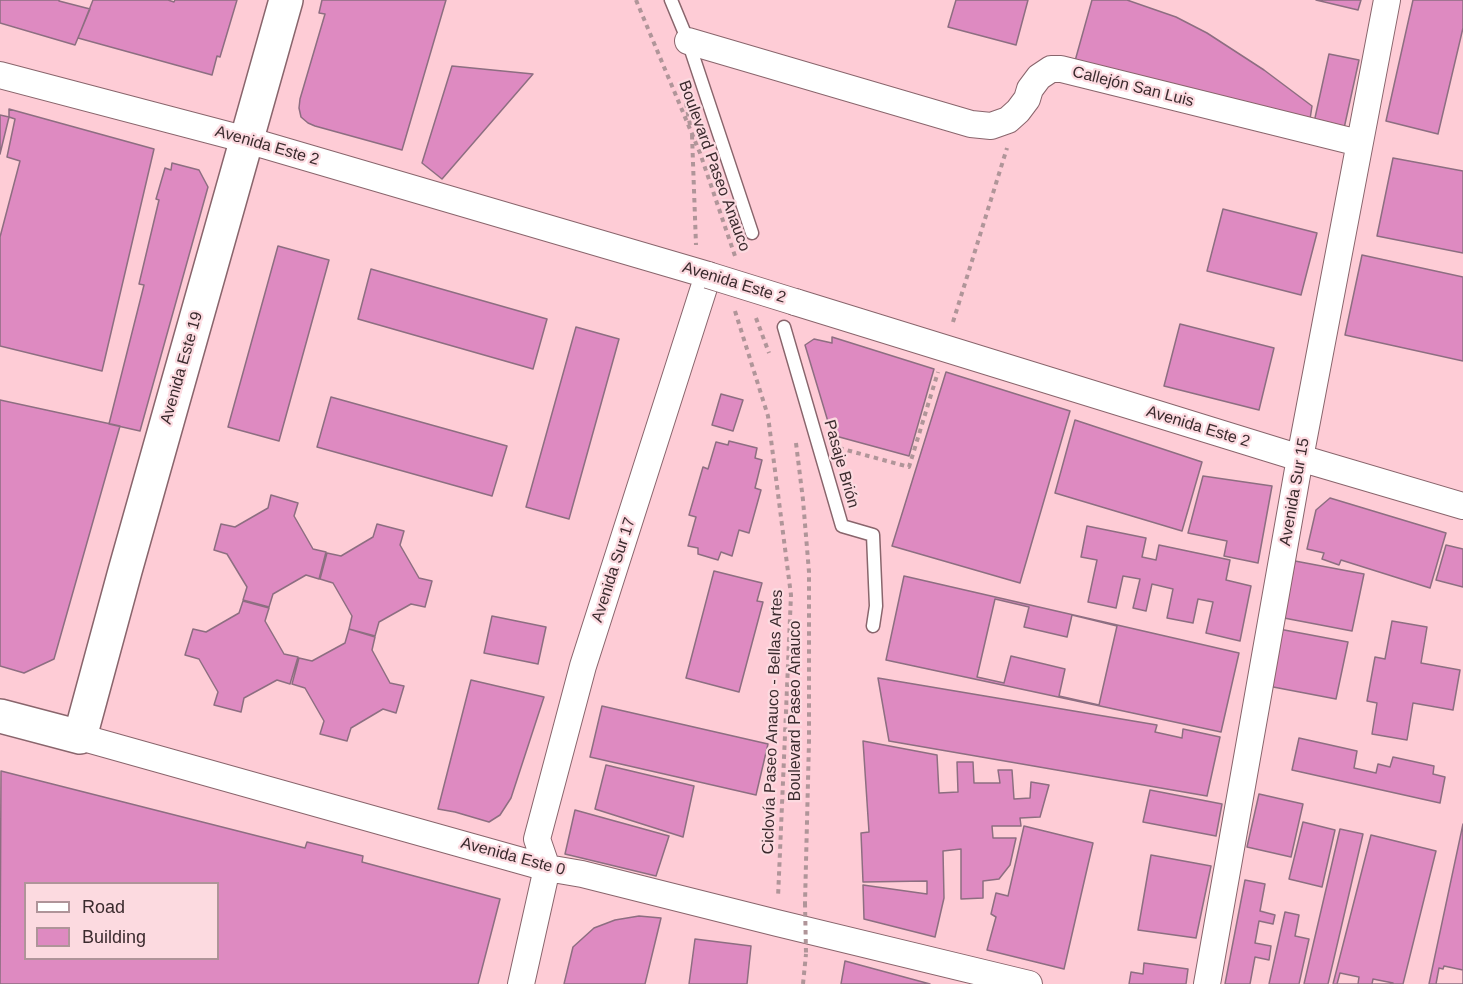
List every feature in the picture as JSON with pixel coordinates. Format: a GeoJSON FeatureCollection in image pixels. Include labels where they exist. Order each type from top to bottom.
{"type":"FeatureCollection","features":[{"type":"Feature","properties":{"kind":"main road","name":"Avenida Este 19"},"geometry":{"type":"LineString","coordinates":[[80,736],[286,0]]}},
{"type":"Feature","properties":{"kind":"main road","name":"Avenida Este 0"},"geometry":{"type":"LineString","coordinates":[[0,716],[80,736]]}},
{"type":"Feature","properties":{"kind":"street","name":"Avenida Sur 15"},"geometry":{"type":"LineString","coordinates":[[1207,984],[1300,459],[1387,0]]}},
{"type":"Feature","properties":{"kind":"street","name":"Callejón San Luis"},"geometry":{"type":"LineString","coordinates":[[688,41],[971,124],[991,126],[1008,120],[1027,99],[1030,89],[1039,77],[1051,69],[1061,69],[1359,143]]}},
{"type":"Feature","properties":{"kind":"street","name":"Avenida Este 2"},"geometry":{"type":"LineString","coordinates":[[0,75],[247,140],[708,275],[1300,459],[1463,506]]}},
{"type":"Feature","properties":{"kind":"street","name":"Avenida Sur 17"},"geometry":{"type":"LineString","coordinates":[[547,868],[537,839],[580,678],[708,275]]}},
{"type":"Feature","properties":{"kind":"street","name":"Avenida Este 0"},"geometry":{"type":"LineString","coordinates":[[80,736],[547,868],[582,874],[1029,984]]}},
{"type":"Feature","properties":{"kind":"street"},"geometry":{"type":"LineString","coordinates":[[521,984],[547,868]]}},
{"type":"Feature","properties":{"kind":"lane"},"geometry":{"type":"LineString","coordinates":[[671,0],[688,41],[752,233]]}},
{"type":"Feature","properties":{"kind":"lane","name":"Pasaje Brión"},"geometry":{"type":"LineString","coordinates":[[784,327],[842,526],[873,535],[876,606],[873,626]]}},
{"type":"Feature","properties":{"kind":"path","name":"Boulevard Paseo Anauco"},"geometry":{"type":"LineString","coordinates":[[636,0],[700,153],[737,260]]}},
{"type":"Feature","properties":{"kind":"path"},"geometry":{"type":"LineString","coordinates":[[686,100],[692,133],[696,247]]}},
{"type":"Feature","properties":{"kind":"path"},"geometry":{"type":"LineString","coordinates":[[953,322],[1007,149]]}},
{"type":"Feature","properties":{"kind":"path","name":"Ciclovía Paseo Anauco - Bellas Artes"},"geometry":{"type":"LineString","coordinates":[[735,311],[768,416],[791,596],[777,923]]}},
{"type":"Feature","properties":{"kind":"path"},"geometry":{"type":"LineString","coordinates":[[755,314],[771,360]]}},
{"type":"Feature","properties":{"kind":"path"},"geometry":{"type":"LineString","coordinates":[[818,442],[909,467],[940,366]]}},
{"type":"Feature","properties":{"kind":"path","name":"Boulevard Paseo Anauco"},"geometry":{"type":"LineString","coordinates":[[803,984],[806,953],[809,572],[796,436],[818,442]]}},
{"type":"Feature","properties":{"kind":"shaded area"},"geometry":{"type":"Polygon","coordinates":[[[0,0],[1463,0],[1463,984],[0,984],[0,0]]]}},
{"type":"Feature","properties":{"kind":"building"},"geometry":{"type":"Polygon","coordinates":[[[0,0],[59,0],[90,9],[75,45],[0,23],[0,0]]]}},
{"type":"Feature","properties":{"kind":"building"},"geometry":{"type":"Polygon","coordinates":[[[93,0],[168,0],[174,2],[175,0],[237,0],[220,57],[217,56],[212,75],[78,38],[93,0]]]}},
{"type":"Feature","properties":{"kind":"building"},"geometry":{"type":"Polygon","coordinates":[[[322,0],[446,0],[402,150],[315,126],[301,117],[300,99],[325,14],[319,13],[322,0]]]}},
{"type":"Feature","properties":{"kind":"building"},"geometry":{"type":"Polygon","coordinates":[[[956,0],[1028,0],[1016,45],[948,27],[956,0]]]}},
{"type":"Feature","properties":{"kind":"building"},"geometry":{"type":"Polygon","coordinates":[[[1092,0],[1127,0],[1176,17],[1207,33],[1264,70],[1312,106],[1309,126],[1075,61],[1092,0]]]}},
{"type":"Feature","properties":{"kind":"building"},"geometry":{"type":"Polygon","coordinates":[[[1316,0],[1361,0],[1358,10],[1316,0]]]}},
{"type":"Feature","properties":{"kind":"building"},"geometry":{"type":"Polygon","coordinates":[[[1413,0],[1463,0],[1463,28],[1438,134],[1386,121],[1413,0]]]}},
{"type":"Feature","properties":{"kind":"building"},"geometry":{"type":"Polygon","coordinates":[[[1329,54],[1359,60],[1343,133],[1313,127],[1329,54]]]}},
{"type":"Feature","properties":{"kind":"building"},"geometry":{"type":"Polygon","coordinates":[[[452,66],[533,74],[442,179],[422,163],[452,66]]]}},
{"type":"Feature","properties":{"kind":"building"},"geometry":{"type":"Polygon","coordinates":[[[9,109],[154,149],[102,371],[0,346],[0,237],[20,161],[7,157],[15,119],[9,117],[9,109]]]}},
{"type":"Feature","properties":{"kind":"building"},"geometry":{"type":"Polygon","coordinates":[[[0,115],[9,117],[0,154],[0,115]]]}},
{"type":"Feature","properties":{"kind":"building"},"geometry":{"type":"Polygon","coordinates":[[[1393,158],[1463,171],[1463,253],[1377,236],[1393,158]]]}},
{"type":"Feature","properties":{"kind":"building"},"geometry":{"type":"Polygon","coordinates":[[[172,163],[199,170],[208,187],[140,431],[109,424],[144,285],[139,284],[159,200],[156,199],[165,168],[171,170],[172,163]]]}},
{"type":"Feature","properties":{"kind":"building"},"geometry":{"type":"Polygon","coordinates":[[[1223,209],[1317,233],[1301,295],[1207,271],[1223,209]]]}},
{"type":"Feature","properties":{"kind":"building"},"geometry":{"type":"Polygon","coordinates":[[[278,246],[329,260],[279,441],[228,427],[278,246]]]}},
{"type":"Feature","properties":{"kind":"building"},"geometry":{"type":"Polygon","coordinates":[[[1362,255],[1463,277],[1463,361],[1345,335],[1362,255]]]}},
{"type":"Feature","properties":{"kind":"building"},"geometry":{"type":"Polygon","coordinates":[[[371,269],[547,319],[533,369],[358,319],[371,269]]]}},
{"type":"Feature","properties":{"kind":"building"},"geometry":{"type":"Polygon","coordinates":[[[1180,324],[1274,348],[1259,410],[1164,386],[1180,324]]]}},
{"type":"Feature","properties":{"kind":"building"},"geometry":{"type":"Polygon","coordinates":[[[576,327],[619,339],[569,519],[526,507],[576,327]]]}},
{"type":"Feature","properties":{"kind":"building"},"geometry":{"type":"Polygon","coordinates":[[[832,337],[934,369],[909,456],[832,435],[805,345],[814,339],[832,343],[832,337]]]}},
{"type":"Feature","properties":{"kind":"building"},"geometry":{"type":"Polygon","coordinates":[[[946,372],[1070,411],[1020,583],[892,546],[946,372]]]}},
{"type":"Feature","properties":{"kind":"building"},"geometry":{"type":"Polygon","coordinates":[[[721,394],[743,400],[733,431],[712,425],[721,394]]]}},
{"type":"Feature","properties":{"kind":"building"},"geometry":{"type":"Polygon","coordinates":[[[331,397],[507,446],[492,496],[317,447],[331,397]]]}},
{"type":"Feature","properties":{"kind":"building"},"geometry":{"type":"Polygon","coordinates":[[[0,400],[120,426],[54,659],[24,673],[0,666],[0,400]]]}},
{"type":"Feature","properties":{"kind":"building"},"geometry":{"type":"Polygon","coordinates":[[[1075,420],[1202,462],[1182,531],[1055,493],[1075,420]]]}},
{"type":"Feature","properties":{"kind":"building"},"geometry":{"type":"Polygon","coordinates":[[[729,441],[757,448],[755,458],[762,460],[755,488],[761,490],[749,533],[739,530],[732,556],[721,552],[718,560],[698,554],[698,548],[688,546],[696,517],[689,515],[703,467],[708,469],[716,442],[728,445],[729,441]]]}},
{"type":"Feature","properties":{"kind":"building"},"geometry":{"type":"Polygon","coordinates":[[[1203,476],[1272,486],[1258,563],[1224,556],[1227,541],[1188,533],[1203,476]]]}},
{"type":"Feature","properties":{"kind":"building"},"geometry":{"type":"Polygon","coordinates":[[[271,495],[298,503],[294,516],[313,549],[326,552],[319,579],[306,575],[273,594],[269,607],[243,600],[247,587],[227,554],[214,550],[221,524],[235,527],[268,508],[271,495]]]}},
{"type":"Feature","properties":{"kind":"building"},"geometry":{"type":"Polygon","coordinates":[[[1330,498],[1446,533],[1430,588],[1341,560],[1339,565],[1322,559],[1324,553],[1307,549],[1316,510],[1330,498]]]}},
{"type":"Feature","properties":{"kind":"building"},"geometry":{"type":"Polygon","coordinates":[[[377,524],[404,531],[400,545],[419,578],[432,581],[425,607],[411,604],[379,622],[375,636],[349,629],[352,616],[333,583],[320,579],[327,553],[341,556],[373,537],[377,524]]]}},
{"type":"Feature","properties":{"kind":"building"},"geometry":{"type":"Polygon","coordinates":[[[1087,526],[1146,538],[1142,557],[1156,560],[1159,545],[1230,560],[1226,580],[1251,586],[1240,641],[1206,633],[1213,602],[1198,599],[1193,623],[1167,618],[1173,589],[1152,584],[1146,611],[1133,608],[1140,579],[1123,576],[1116,608],[1088,602],[1097,560],[1081,557],[1087,526]]]}},
{"type":"Feature","properties":{"kind":"building"},"geometry":{"type":"Polygon","coordinates":[[[1446,545],[1463,549],[1463,587],[1436,580],[1446,545]]]}},
{"type":"Feature","properties":{"kind":"building"},"geometry":{"type":"Polygon","coordinates":[[[1295,561],[1364,574],[1352,631],[1284,618],[1295,561]]]}},
{"type":"Feature","properties":{"kind":"building"},"geometry":{"type":"Polygon","coordinates":[[[714,571],[762,583],[757,601],[763,602],[739,692],[686,678],[714,571]]]}},
{"type":"Feature","properties":{"kind":"building"},"geometry":{"type":"Polygon","coordinates":[[[904,576],[1239,653],[1221,732],[886,660],[904,576]]]}},
{"type":"Feature","properties":{"kind":"building"},"geometry":{"type":"Polygon","coordinates":[[[995,599],[1029,607],[1024,627],[1067,637],[1072,615],[1117,626],[1099,705],[1059,696],[1065,669],[1011,656],[1004,683],[977,677],[995,599]]]}},
{"type":"Feature","properties":{"kind":"building"},"geometry":{"type":"Polygon","coordinates":[[[243,601],[269,608],[265,621],[284,654],[298,657],[290,684],[277,680],[244,698],[241,712],[214,705],[218,692],[199,659],[185,655],[193,629],[206,632],[239,613],[243,601]]]}},
{"type":"Feature","properties":{"kind":"building"},"geometry":{"type":"Polygon","coordinates":[[[492,616],[546,627],[538,664],[484,653],[492,616]]]}},
{"type":"Feature","properties":{"kind":"building"},"geometry":{"type":"Polygon","coordinates":[[[1392,621],[1427,627],[1421,663],[1460,670],[1453,710],[1413,703],[1407,740],[1372,734],[1377,703],[1367,701],[1375,657],[1385,659],[1392,621]]]}},
{"type":"Feature","properties":{"kind":"building"},"geometry":{"type":"Polygon","coordinates":[[[349,629],[375,637],[372,650],[390,683],[404,686],[396,713],[383,709],[351,728],[347,741],[320,734],[324,721],[305,688],[292,684],[299,658],[312,661],[345,643],[349,629]]]}},
{"type":"Feature","properties":{"kind":"building"},"geometry":{"type":"Polygon","coordinates":[[[1279,629],[1348,642],[1336,699],[1268,686],[1279,629]]]}},
{"type":"Feature","properties":{"kind":"building"},"geometry":{"type":"Polygon","coordinates":[[[878,678],[1157,725],[1155,732],[1182,738],[1183,729],[1220,737],[1207,796],[889,741],[878,678]]]}},
{"type":"Feature","properties":{"kind":"building"},"geometry":{"type":"Polygon","coordinates":[[[471,680],[544,697],[511,798],[500,815],[489,822],[438,809],[471,680]]]}},
{"type":"Feature","properties":{"kind":"building"},"geometry":{"type":"Polygon","coordinates":[[[602,706],[768,744],[756,795],[590,757],[602,706]]]}},
{"type":"Feature","properties":{"kind":"building"},"geometry":{"type":"Polygon","coordinates":[[[1299,738],[1357,751],[1354,768],[1376,773],[1378,764],[1390,767],[1393,757],[1434,766],[1433,774],[1445,777],[1440,803],[1292,770],[1299,738]]]}},
{"type":"Feature","properties":{"kind":"building"},"geometry":{"type":"Polygon","coordinates":[[[863,741],[937,755],[939,793],[958,792],[957,762],[973,762],[974,783],[1000,783],[998,770],[1012,770],[1014,799],[1030,798],[1031,782],[1049,785],[1040,817],[1020,818],[1021,826],[992,826],[993,838],[1016,838],[1010,865],[999,879],[983,881],[983,898],[961,899],[961,849],[943,851],[944,898],[935,937],[864,919],[863,885],[927,894],[927,881],[863,882],[861,833],[869,832],[863,741]]]}},
{"type":"Feature","properties":{"kind":"building"},"geometry":{"type":"Polygon","coordinates":[[[606,765],[694,786],[683,837],[595,809],[606,765]]]}},
{"type":"Feature","properties":{"kind":"building"},"geometry":{"type":"Polygon","coordinates":[[[1,771],[305,848],[307,842],[363,856],[362,862],[500,899],[478,984],[0,984],[1,771]]]}},
{"type":"Feature","properties":{"kind":"building"},"geometry":{"type":"Polygon","coordinates":[[[1150,790],[1222,804],[1216,836],[1143,822],[1150,790]]]}},
{"type":"Feature","properties":{"kind":"building"},"geometry":{"type":"Polygon","coordinates":[[[1259,794],[1303,804],[1291,857],[1247,847],[1259,794]]]}},
{"type":"Feature","properties":{"kind":"building"},"geometry":{"type":"Polygon","coordinates":[[[575,810],[669,836],[656,876],[565,854],[575,810]]]}},
{"type":"Feature","properties":{"kind":"building"},"geometry":{"type":"Polygon","coordinates":[[[1303,822],[1335,830],[1322,887],[1289,879],[1303,822]]]}},
{"type":"Feature","properties":{"kind":"building"},"geometry":{"type":"Polygon","coordinates":[[[1463,824],[1463,984],[1429,984],[1463,824]]]}},
{"type":"Feature","properties":{"kind":"building"},"geometry":{"type":"Polygon","coordinates":[[[1024,826],[1093,843],[1064,969],[987,950],[996,917],[991,914],[996,893],[1008,896],[1024,826]]]}},
{"type":"Feature","properties":{"kind":"building"},"geometry":{"type":"Polygon","coordinates":[[[1340,829],[1363,834],[1328,984],[1304,984],[1340,829]]]}},
{"type":"Feature","properties":{"kind":"building"},"geometry":{"type":"Polygon","coordinates":[[[1371,835],[1436,851],[1403,984],[1333,984],[1371,835]]]}},
{"type":"Feature","properties":{"kind":"building"},"geometry":{"type":"Polygon","coordinates":[[[1151,855],[1211,866],[1196,938],[1138,930],[1151,855]]]}},
{"type":"Feature","properties":{"kind":"building"},"geometry":{"type":"Polygon","coordinates":[[[1245,880],[1265,884],[1260,911],[1275,915],[1273,924],[1259,921],[1255,943],[1271,946],[1269,960],[1255,957],[1250,984],[1225,984],[1245,880]]]}},
{"type":"Feature","properties":{"kind":"building"},"geometry":{"type":"Polygon","coordinates":[[[1285,912],[1299,915],[1295,936],[1309,939],[1299,984],[1269,984],[1285,912]]]}},
{"type":"Feature","properties":{"kind":"building"},"geometry":{"type":"Polygon","coordinates":[[[639,916],[661,918],[645,984],[564,984],[573,947],[594,928],[615,920],[639,916]]]}},
{"type":"Feature","properties":{"kind":"building"},"geometry":{"type":"Polygon","coordinates":[[[695,939],[751,946],[747,984],[689,984],[695,939]]]}},
{"type":"Feature","properties":{"kind":"building"},"geometry":{"type":"Polygon","coordinates":[[[845,961],[930,984],[841,984],[845,961]]]}},
{"type":"Feature","properties":{"kind":"building"},"geometry":{"type":"Polygon","coordinates":[[[1144,963],[1188,969],[1186,984],[1129,984],[1131,972],[1143,974],[1144,963]]]}},
{"type":"Feature","properties":{"kind":"building"},"geometry":{"type":"Polygon","coordinates":[[[1444,966],[1463,970],[1463,984],[1436,984],[1439,968],[1443,969],[1444,966]]]}},
{"type":"Feature","properties":{"kind":"building"},"geometry":{"type":"Polygon","coordinates":[[[1340,973],[1359,977],[1358,984],[1337,984],[1340,973]]]}},
{"type":"Feature","properties":{"kind":"building"},"geometry":{"type":"Polygon","coordinates":[[[1373,979],[1393,983],[1393,984],[1372,984],[1373,979]]]}}]}
